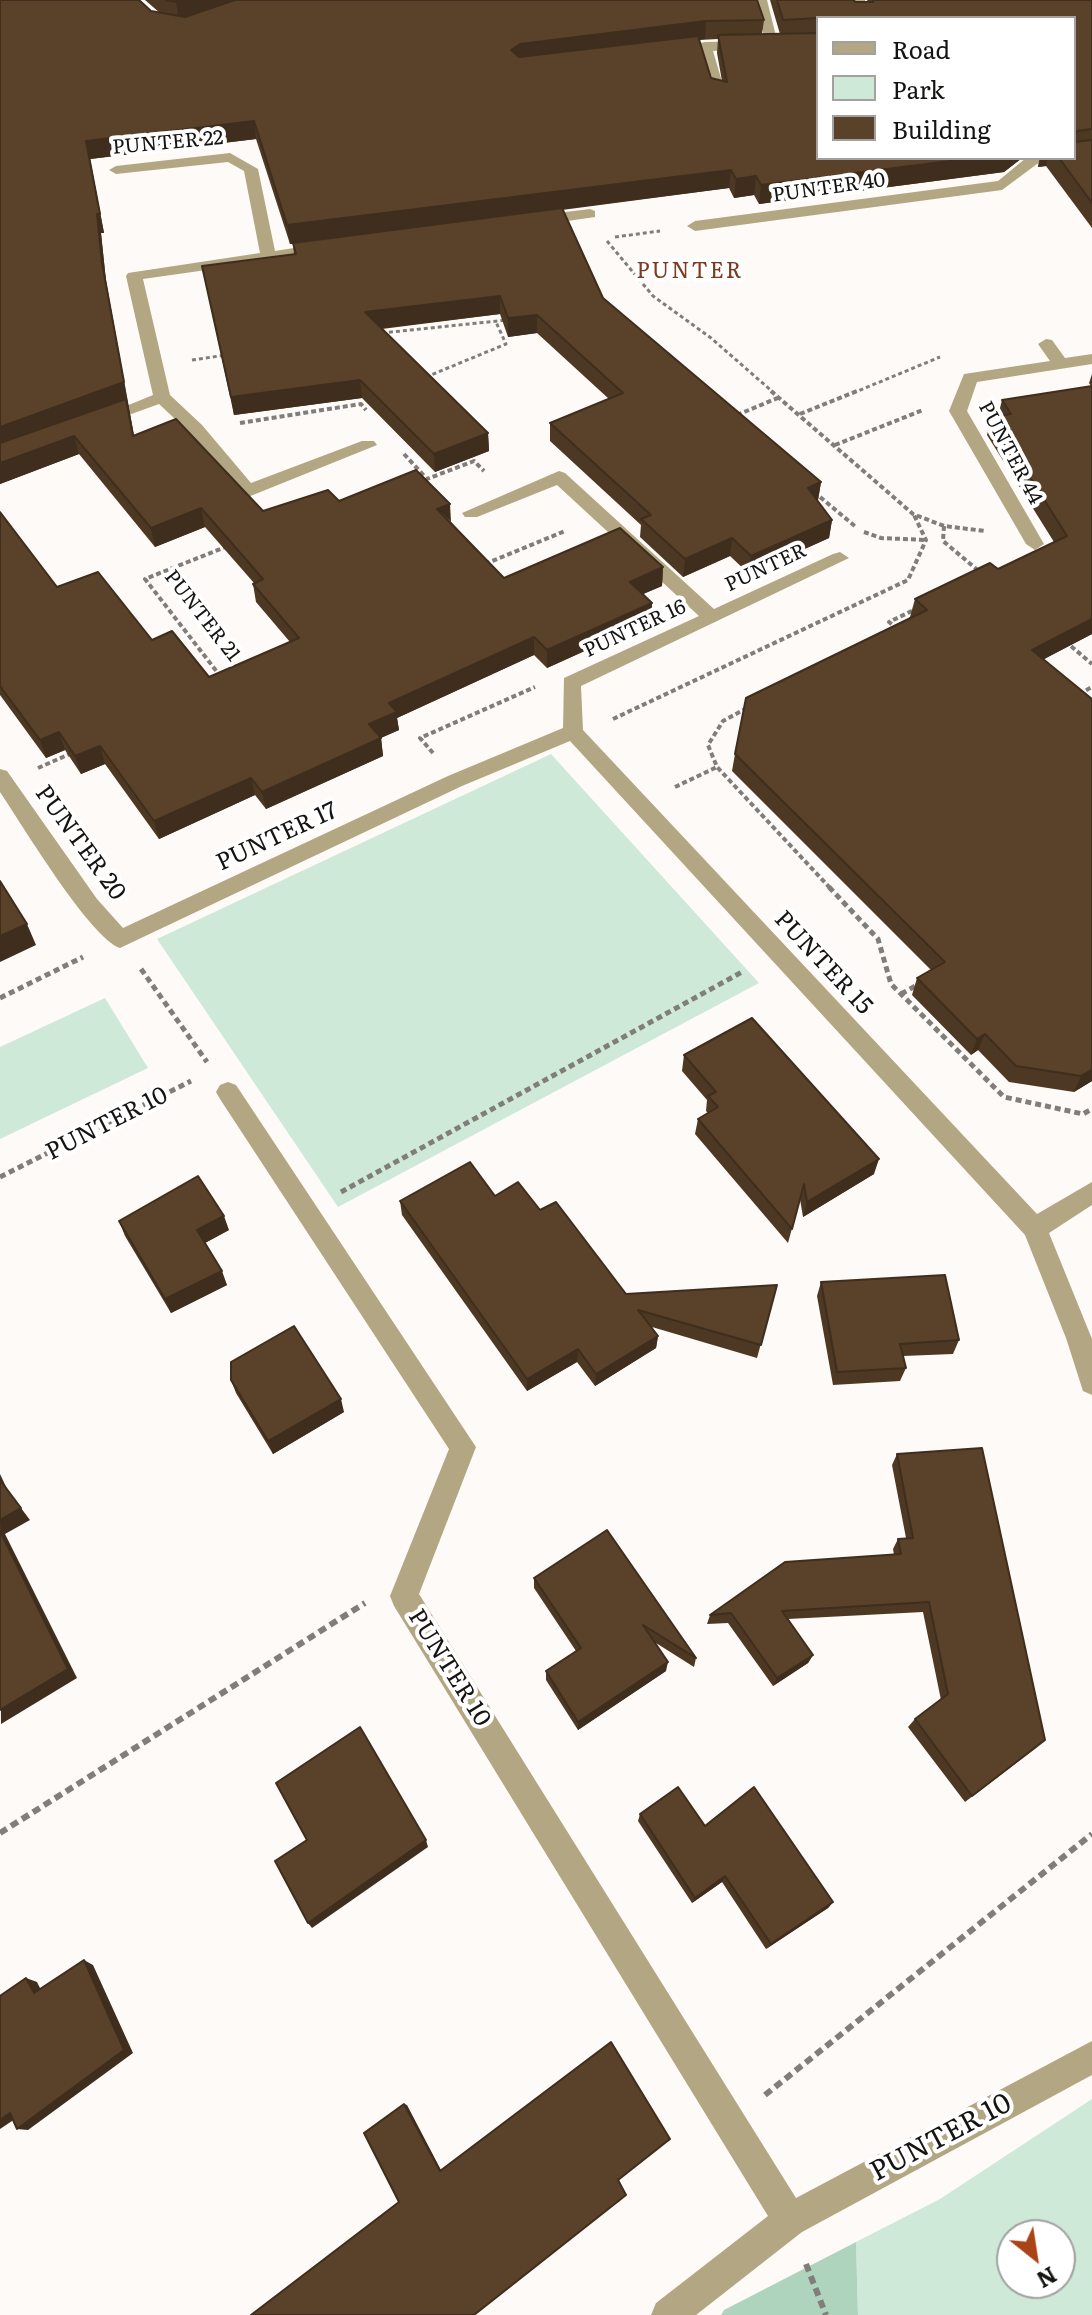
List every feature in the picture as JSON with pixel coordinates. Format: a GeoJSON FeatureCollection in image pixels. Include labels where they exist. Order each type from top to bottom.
{"type":"FeatureCollection","features":[{"type":"Feature","properties":{"kind":"street"},"geometry":{"type":"LineString","coordinates":[[659,52],[705,46],[781,44],[760,0]]}},
{"type":"Feature","properties":{"kind":"street"},"geometry":{"type":"LineString","coordinates":[[705,46],[719,95]]}},
{"type":"Feature","properties":{"kind":"street","name":"PUNTER 22"},"geometry":{"type":"LineString","coordinates":[[116,170],[230,157],[251,169],[268,255]]}},
{"type":"Feature","properties":{"kind":"street","name":"PUNTER 40"},"geometry":{"type":"LineString","coordinates":[[695,226],[1002,185],[1033,160]]}},
{"type":"Feature","properties":{"kind":"street"},"geometry":{"type":"LineString","coordinates":[[519,223],[590,214]]}},
{"type":"Feature","properties":{"kind":"street"},"geometry":{"type":"LineString","coordinates":[[342,246],[134,276],[162,397],[196,429],[248,491],[368,445]]}},
{"type":"Feature","properties":{"kind":"street"},"geometry":{"type":"LineString","coordinates":[[1046,344],[1061,364]]}},
{"type":"Feature","properties":{"kind":"street","name":"PUNTER 44"},"geometry":{"type":"LineString","coordinates":[[1035,544],[958,411],[970,378],[1092,359]]}},
{"type":"Feature","properties":{"kind":"street"},"geometry":{"type":"LineString","coordinates":[[89,425],[162,397]]}},
{"type":"Feature","properties":{"kind":"street","name":"PUNTER 16"},"geometry":{"type":"LineString","coordinates":[[471,513],[559,477],[712,618],[571,683],[573,732]]}},
{"type":"Feature","properties":{"kind":"street","name":"PUNTER"},"geometry":{"type":"LineString","coordinates":[[712,618],[840,558]]}},
{"type":"Feature","properties":{"kind":"street","name":"PUNTER 17"},"geometry":{"type":"LineString","coordinates":[[120,939],[455,781],[573,732]]}},
{"type":"Feature","properties":{"kind":"street","name":"PUNTER 15"},"geometry":{"type":"LineString","coordinates":[[573,732],[1035,1229]]}},
{"type":"Feature","properties":{"kind":"street","name":"PUNTER 20"},"geometry":{"type":"LineString","coordinates":[[2,779],[89,905],[120,939]]}},
{"type":"Feature","properties":{"kind":"street","name":"PUNTER 10"},"geometry":{"type":"LineString","coordinates":[[220,1081],[463,1447],[404,1596],[790,2220]]}},
{"type":"Feature","properties":{"kind":"street"},"geometry":{"type":"LineString","coordinates":[[1092,1192],[1035,1229],[1079,1338],[1092,1383]]}},
{"type":"Feature","properties":{"kind":"street","name":"PUNTER 10"},"geometry":{"type":"LineString","coordinates":[[668,2315],[790,2220],[1092,2057]]}},
{"type":"Feature","properties":{"kind":"path"},"geometry":{"type":"LineString","coordinates":[[695,226],[606,239],[653,296],[711,338],[913,514],[926,540]]}},
{"type":"Feature","properties":{"kind":"path"},"geometry":{"type":"LineString","coordinates":[[377,334],[511,320]]}},
{"type":"Feature","properties":{"kind":"path"},"geometry":{"type":"LineString","coordinates":[[419,380],[506,344],[496,322]]}},
{"type":"Feature","properties":{"kind":"path"},"geometry":{"type":"LineString","coordinates":[[155,365],[229,355]]}},
{"type":"Feature","properties":{"kind":"path"},"geometry":{"type":"LineString","coordinates":[[365,393],[361,404],[375,398]]}},
{"type":"Feature","properties":{"kind":"path"},"geometry":{"type":"LineString","coordinates":[[726,419],[780,397]]}},
{"type":"Feature","properties":{"kind":"path"},"geometry":{"type":"LineString","coordinates":[[835,445],[880,428]]}},
{"type":"Feature","properties":{"kind":"path"},"geometry":{"type":"LineString","coordinates":[[404,475],[418,469]]}},
{"type":"Feature","properties":{"kind":"path"},"geometry":{"type":"LineString","coordinates":[[811,490],[859,530],[881,538],[926,540]]}},
{"type":"Feature","properties":{"kind":"path"},"geometry":{"type":"LineString","coordinates":[[478,567],[603,515]]}},
{"type":"Feature","properties":{"kind":"path"},"geometry":{"type":"LineString","coordinates":[[944,526],[943,541],[986,576],[972,583]]}},
{"type":"Feature","properties":{"kind":"path"},"geometry":{"type":"LineString","coordinates":[[573,732],[619,718],[908,580],[926,540]]}},
{"type":"Feature","properties":{"kind":"path","name":"PUNTER 21"},"geometry":{"type":"LineString","coordinates":[[228,685],[145,579],[233,544]]}},
{"type":"Feature","properties":{"kind":"path"},"geometry":{"type":"LineString","coordinates":[[886,638],[900,631],[889,622],[930,602]]}},
{"type":"Feature","properties":{"kind":"path"},"geometry":{"type":"LineString","coordinates":[[1057,635],[1092,664]]}},
{"type":"Feature","properties":{"kind":"path"},"geometry":{"type":"LineString","coordinates":[[455,781],[420,738],[529,688],[571,683]]}},
{"type":"Feature","properties":{"kind":"path"},"geometry":{"type":"LineString","coordinates":[[1078,695],[1092,688]]}},
{"type":"Feature","properties":{"kind":"path","name":"PUNTER 15"},"geometry":{"type":"LineString","coordinates":[[750,707],[723,721],[708,745],[717,767],[878,939],[891,984],[1004,1097],[1083,1114],[1092,1109]]}},
{"type":"Feature","properties":{"kind":"path"},"geometry":{"type":"LineString","coordinates":[[2,779],[74,752]]}},
{"type":"Feature","properties":{"kind":"path"},"geometry":{"type":"LineString","coordinates":[[0,998],[120,939],[220,1081]]}},
{"type":"Feature","properties":{"kind":"path"},"geometry":{"type":"LineString","coordinates":[[306,1211],[778,952]]}},
{"type":"Feature","properties":{"kind":"path"},"geometry":{"type":"LineString","coordinates":[[901,994],[927,980]]}},
{"type":"Feature","properties":{"kind":"path","name":"PUNTER 10"},"geometry":{"type":"LineString","coordinates":[[0,1177],[220,1081]]}},
{"type":"Feature","properties":{"kind":"path"},"geometry":{"type":"LineString","coordinates":[[0,1833],[413,1573]]}},
{"type":"Feature","properties":{"kind":"path"},"geometry":{"type":"LineString","coordinates":[[730,2123],[1092,1834]]}},
{"type":"Feature","properties":{"kind":"green space"},"geometry":{"type":"Polygon","coordinates":[[[551,754],[759,983],[338,1207],[157,939],[551,754]]]}},
{"type":"Feature","properties":{"kind":"green space"},"geometry":{"type":"Polygon","coordinates":[[[105,998],[148,1068],[0,1139],[0,1047],[105,998]]]}},
{"type":"Feature","properties":{"kind":"green space"},"geometry":{"type":"Polygon","coordinates":[[[1092,2099],[1092,2315],[858,2315],[856,2242],[940,2199],[1092,2099]]]}},
{"type":"Feature","properties":{"kind":"green space"},"geometry":{"type":"Polygon","coordinates":[[[856,2242],[858,2315],[721,2315],[724,2310],[856,2242]]]}},
{"type":"Feature","properties":{"kind":"building"},"geometry":{"type":"Polygon","coordinates":[[[0,0],[139,0],[151,11],[185,17],[235,0],[757,0],[764,20],[706,21],[520,44],[511,50],[519,57],[698,36],[711,78],[727,82],[718,35],[816,33],[816,160],[957,160],[761,185],[756,176],[736,179],[731,170],[287,225],[254,121],[86,141],[100,214],[97,214],[102,263],[124,382],[0,427],[0,0]]]}},
{"type":"Feature","properties":{"kind":"building"},"geometry":{"type":"Polygon","coordinates":[[[777,0],[1092,0],[1092,129],[1076,132],[1076,16],[816,16],[783,20],[777,0]]]}},
{"type":"Feature","properties":{"kind":"building"},"geometry":{"type":"Polygon","coordinates":[[[1092,140],[1092,203],[1060,160],[1076,160],[1076,142],[1092,140]]]}},
{"type":"Feature","properties":{"kind":"building"},"geometry":{"type":"Polygon","coordinates":[[[562,208],[603,298],[821,482],[808,488],[832,520],[751,556],[732,538],[685,559],[641,519],[651,515],[550,423],[623,393],[537,315],[508,318],[500,296],[365,312],[488,433],[434,454],[360,380],[231,397],[202,266],[296,254],[293,243],[562,208]]]}},
{"type":"Feature","properties":{"kind":"building"},"geometry":{"type":"Polygon","coordinates":[[[1092,386],[1092,619],[1032,650],[1092,699],[1092,1070],[1081,1076],[1016,1066],[985,1034],[977,1039],[917,978],[945,962],[735,754],[746,698],[927,610],[915,599],[990,563],[998,569],[1067,536],[992,417],[1011,414],[1002,400],[1092,386]]]}},
{"type":"Feature","properties":{"kind":"building"},"geometry":{"type":"Polygon","coordinates":[[[126,399],[133,436],[176,419],[263,511],[328,490],[339,501],[416,470],[450,504],[437,509],[504,578],[620,528],[663,567],[630,582],[652,603],[547,650],[534,637],[389,703],[397,712],[369,724],[381,738],[262,792],[251,778],[154,821],[100,746],[75,756],[59,732],[40,740],[0,686],[0,512],[57,587],[98,572],[152,640],[172,631],[209,677],[299,638],[253,584],[263,579],[201,508],[151,528],[74,436],[0,463],[0,443],[126,399]]]}},
{"type":"Feature","properties":{"kind":"building"},"geometry":{"type":"Polygon","coordinates":[[[0,881],[27,924],[0,936],[0,881]]]}},
{"type":"Feature","properties":{"kind":"building"},"geometry":{"type":"Polygon","coordinates":[[[752,1018],[879,1159],[807,1202],[804,1184],[792,1229],[698,1119],[718,1107],[708,1096],[716,1092],[684,1055],[752,1018]]]}},
{"type":"Feature","properties":{"kind":"building"},"geometry":{"type":"Polygon","coordinates":[[[470,1162],[495,1196],[518,1182],[540,1210],[556,1202],[626,1294],[777,1285],[761,1345],[638,1310],[658,1336],[596,1374],[578,1349],[527,1379],[400,1201],[470,1162]]]}},
{"type":"Feature","properties":{"kind":"building"},"geometry":{"type":"Polygon","coordinates":[[[198,1176],[224,1216],[197,1230],[222,1271],[165,1299],[119,1221],[198,1176]]]}},
{"type":"Feature","properties":{"kind":"building"},"geometry":{"type":"Polygon","coordinates":[[[945,1275],[959,1340],[900,1344],[906,1368],[837,1372],[821,1282],[945,1275]]]}},
{"type":"Feature","properties":{"kind":"building"},"geometry":{"type":"Polygon","coordinates":[[[294,1326],[341,1399],[268,1441],[231,1380],[231,1362],[294,1326]]]}},
{"type":"Feature","properties":{"kind":"building"},"geometry":{"type":"Polygon","coordinates":[[[982,1448],[1045,1740],[972,1796],[915,1719],[948,1694],[929,1602],[782,1611],[813,1655],[777,1678],[731,1613],[710,1615],[785,1562],[901,1554],[898,1539],[913,1538],[897,1454],[982,1448]]]}},
{"type":"Feature","properties":{"kind":"building"},"geometry":{"type":"Polygon","coordinates":[[[0,1480],[21,1508],[0,1520],[0,1480]]]}},
{"type":"Feature","properties":{"kind":"building"},"geometry":{"type":"Polygon","coordinates":[[[607,1530],[696,1658],[643,1625],[668,1662],[578,1722],[546,1671],[581,1648],[534,1578],[607,1530]]]}},
{"type":"Feature","properties":{"kind":"building"},"geometry":{"type":"Polygon","coordinates":[[[0,1531],[68,1669],[0,1710],[0,1531]]]}},
{"type":"Feature","properties":{"kind":"building"},"geometry":{"type":"Polygon","coordinates":[[[360,1727],[426,1840],[308,1923],[275,1861],[307,1840],[276,1783],[360,1727]]]}},
{"type":"Feature","properties":{"kind":"building"},"geometry":{"type":"Polygon","coordinates":[[[678,1787],[705,1826],[754,1787],[833,1902],[771,1944],[725,1876],[695,1898],[640,1814],[678,1787]]]}},
{"type":"Feature","properties":{"kind":"building"},"geometry":{"type":"Polygon","coordinates":[[[84,1960],[124,2050],[17,2129],[10,2113],[0,2120],[0,1996],[26,1978],[34,1993],[84,1960]]]}},
{"type":"Feature","properties":{"kind":"building"},"geometry":{"type":"Polygon","coordinates":[[[611,2042],[670,2139],[618,2180],[626,2195],[474,2315],[251,2315],[399,2202],[364,2133],[404,2104],[440,2171],[611,2042]]]}},
{"type":"Feature","properties":{"kind":"district","name":"PUNTER"},"geometry":{"type":"Point","coordinates":[690,272]}}]}
